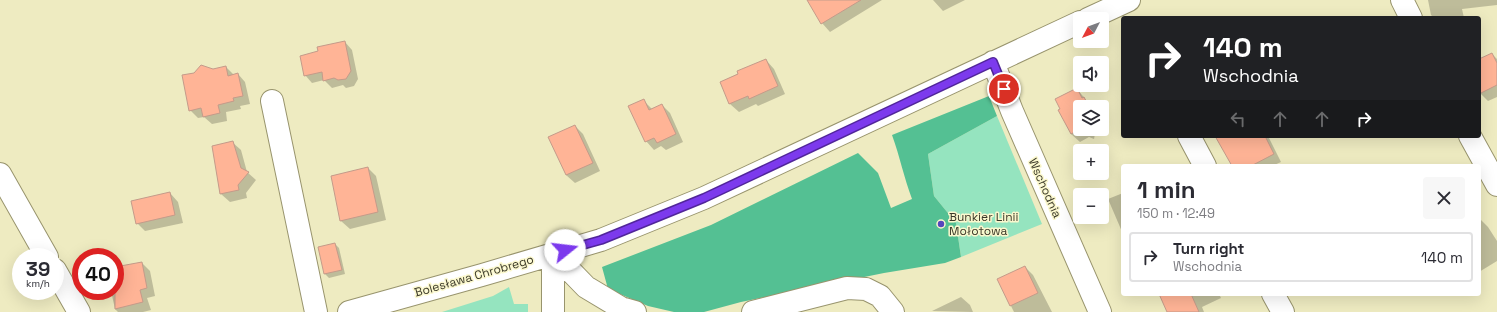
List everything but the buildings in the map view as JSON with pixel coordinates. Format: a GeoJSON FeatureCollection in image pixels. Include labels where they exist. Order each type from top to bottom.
{"type":"FeatureCollection","features":[{"type":"Feature","properties":{"kind":"street"},"geometry":{"type":"LineString","coordinates":[[1402,0],[1410,16]]}},
{"type":"Feature","properties":{"kind":"street"},"geometry":{"type":"LineString","coordinates":[[1109,12],[1125,7]]}},
{"type":"Feature","properties":{"kind":"street","name":"Bolesława Chrobrego"},"geometry":{"type":"LineString","coordinates":[[349,312],[601,240],[704,198],[1073,25]]}},
{"type":"Feature","properties":{"kind":"street","name":"Wschodnia"},"geometry":{"type":"LineString","coordinates":[[993,62],[1012,111],[1100,312]]}},
{"type":"Feature","properties":{"kind":"street"},"geometry":{"type":"LineString","coordinates":[[272,101],[316,312]]}},
{"type":"Feature","properties":{"kind":"street"},"geometry":{"type":"LineString","coordinates":[[1190,138],[1204,164]]}},
{"type":"Feature","properties":{"kind":"street"},"geometry":{"type":"LineString","coordinates":[[1471,138],[1497,185]]}},
{"type":"Feature","properties":{"kind":"street"},"geometry":{"type":"LineString","coordinates":[[0,174],[43,248]]}},
{"type":"Feature","properties":{"kind":"street"},"geometry":{"type":"LineString","coordinates":[[553,253],[553,312]]}},
{"type":"Feature","properties":{"kind":"street"},"geometry":{"type":"LineString","coordinates":[[553,253],[586,286],[621,308],[634,312]]}},
{"type":"Feature","properties":{"kind":"street"},"geometry":{"type":"LineString","coordinates":[[64,286],[78,312]]}},
{"type":"Feature","properties":{"kind":"street"},"geometry":{"type":"LineString","coordinates":[[753,312],[847,288],[866,289],[880,296],[893,312]]}},
{"type":"Feature","properties":{"kind":"street"},"geometry":{"type":"LineString","coordinates":[[1274,296],[1283,312]]}},
{"type":"Feature","properties":{"kind":"green space"},"geometry":{"type":"Polygon","coordinates":[[[989,96],[997,116],[928,154],[934,196],[956,223],[961,257],[945,263],[884,273],[741,302],[704,312],[674,312],[648,306],[608,289],[602,267],[711,225],[858,153],[878,173],[891,208],[912,199],[892,135],[989,96]]]}},
{"type":"Feature","properties":{"kind":"green space"},"geometry":{"type":"Polygon","coordinates":[[[997,116],[1042,224],[961,257],[956,223],[934,196],[928,154],[997,116]]]}},
{"type":"Feature","properties":{"kind":"green space"},"geometry":{"type":"Polygon","coordinates":[[[509,287],[514,304],[528,304],[528,312],[442,312],[493,296],[509,287]]]}},
{"type":"Feature","properties":{"kind":"place","name":"Bunkier Linii Mołotowa"},"geometry":{"type":"Point","coordinates":[941,224]}},
{"type":"Feature","properties":{"kind":"route"},"geometry":{"type":"LineString","coordinates":[[565,250],[601,240],[704,198],[993,62],[1004,89]]}}]}
